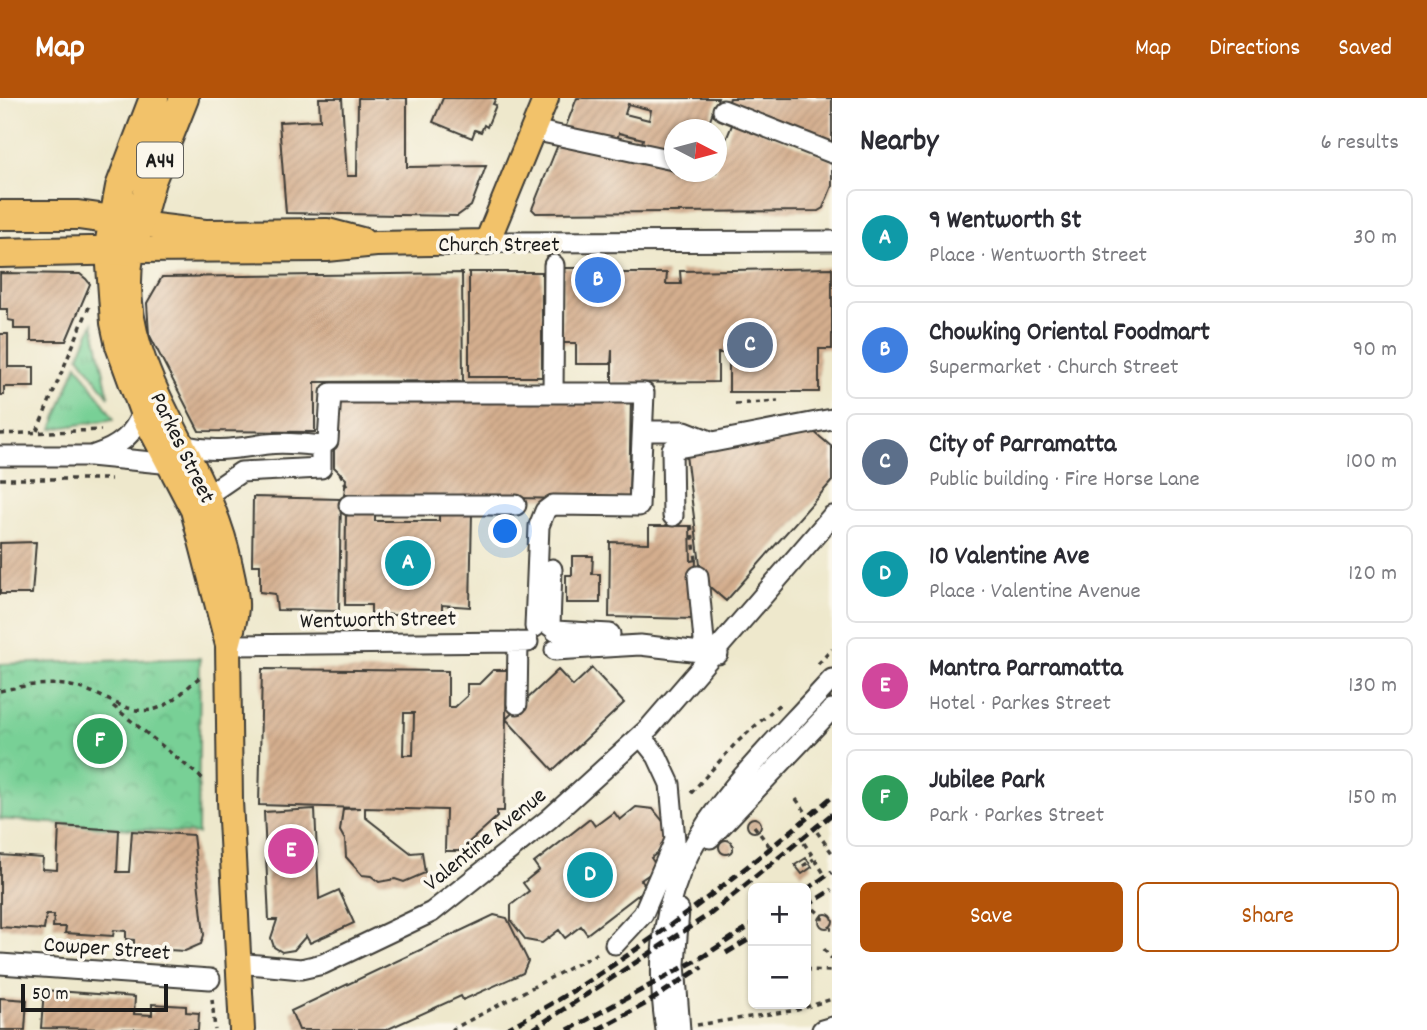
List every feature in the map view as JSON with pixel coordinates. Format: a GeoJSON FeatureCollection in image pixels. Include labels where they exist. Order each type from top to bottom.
{"type":"FeatureCollection","features":[{"type":"Feature","properties":{"kind":"highway","name":"A44"},"geometry":{"type":"LineString","coordinates":[[123,236],[120,187],[153,98]]}},
{"type":"Feature","properties":{"kind":"highway","name":"A44"},"geometry":{"type":"LineString","coordinates":[[123,236],[184,98]]}},
{"type":"Feature","properties":{"kind":"highway","name":"Church Street"},"geometry":{"type":"LineString","coordinates":[[0,215],[78,215],[123,236]]}},
{"type":"Feature","properties":{"kind":"highway","name":"Church Street"},"geometry":{"type":"LineString","coordinates":[[0,253],[123,236]]}},
{"type":"Feature","properties":{"kind":"main road"},"geometry":{"type":"LineString","coordinates":[[487,242],[546,98]]}},
{"type":"Feature","properties":{"kind":"main road","name":"Church Street"},"geometry":{"type":"LineString","coordinates":[[123,236],[328,231],[376,244],[487,242]]}},
{"type":"Feature","properties":{"kind":"main road","name":"Parkes Street"},"geometry":{"type":"LineString","coordinates":[[123,236],[113,323],[129,380],[142,412],[209,494],[225,537],[237,607],[228,645],[230,801],[242,1030]]}},
{"type":"Feature","properties":{"kind":"main road","name":"Parkes Street"},"geometry":{"type":"LineString","coordinates":[[123,236],[135,339],[179,455],[202,537],[216,608],[228,645]]}},
{"type":"Feature","properties":{"kind":"street"},"geometry":{"type":"LineString","coordinates":[[723,110],[832,153]]}},
{"type":"Feature","properties":{"kind":"street"},"geometry":{"type":"LineString","coordinates":[[533,130],[664,158]]}},
{"type":"Feature","properties":{"kind":"street","name":"Church Street"},"geometry":{"type":"LineString","coordinates":[[487,242],[832,241]]}},
{"type":"Feature","properties":{"kind":"street"},"geometry":{"type":"LineString","coordinates":[[552,393],[554,265]]}},
{"type":"Feature","properties":{"kind":"street"},"geometry":{"type":"LineString","coordinates":[[0,456],[179,455],[268,444],[321,446],[328,441],[331,393],[644,393],[639,506],[594,503],[550,511],[512,502],[349,505]]}},
{"type":"Feature","properties":{"kind":"street"},"geometry":{"type":"LineString","coordinates":[[90,456],[121,444],[135,429],[142,412]]}},
{"type":"Feature","properties":{"kind":"street"},"geometry":{"type":"LineString","coordinates":[[673,516],[673,449],[832,419]]}},
{"type":"Feature","properties":{"kind":"street"},"geometry":{"type":"LineString","coordinates":[[644,431],[685,431],[713,442]]}},
{"type":"Feature","properties":{"kind":"street"},"geometry":{"type":"LineString","coordinates":[[209,494],[240,472],[321,468],[321,446]]}},
{"type":"Feature","properties":{"kind":"street"},"geometry":{"type":"LineString","coordinates":[[517,704],[540,636],[540,526],[550,511]]}},
{"type":"Feature","properties":{"kind":"street","name":"Wentworth Street"},"geometry":{"type":"LineString","coordinates":[[540,636],[684,652],[707,648],[727,634],[832,516]]}},
{"type":"Feature","properties":{"kind":"street"},"geometry":{"type":"LineString","coordinates":[[698,576],[707,648],[725,651],[832,530]]}},
{"type":"Feature","properties":{"kind":"street","name":"Wentworth Street"},"geometry":{"type":"LineString","coordinates":[[228,645],[672,635],[707,648]]}},
{"type":"Feature","properties":{"kind":"street","name":"Valentine Avenue"},"geometry":{"type":"LineString","coordinates":[[238,963],[301,969],[323,964],[432,912],[549,819],[641,736],[686,686],[707,648]]}},
{"type":"Feature","properties":{"kind":"street"},"geometry":{"type":"LineString","coordinates":[[684,652],[690,667],[686,686]]}},
{"type":"Feature","properties":{"kind":"street"},"geometry":{"type":"LineString","coordinates":[[666,1030],[662,939],[670,894],[683,862],[725,795],[832,679]]}},
{"type":"Feature","properties":{"kind":"street"},"geometry":{"type":"LineString","coordinates":[[680,1030],[676,930],[681,896],[698,855],[718,828],[832,709]]}},
{"type":"Feature","properties":{"kind":"street"},"geometry":{"type":"LineString","coordinates":[[615,944],[643,914],[675,840],[674,804],[670,784],[657,756],[641,736]]}},
{"type":"Feature","properties":{"kind":"street","name":"Cowper Street"},"geometry":{"type":"LineString","coordinates":[[0,964],[210,979]]}},
{"type":"Feature","properties":{"kind":"street"},"geometry":{"type":"LineString","coordinates":[[822,1030],[832,1027]]}},
{"type":"Feature","properties":{"kind":"path"},"geometry":{"type":"LineString","coordinates":[[37,431],[94,296]]}},
{"type":"Feature","properties":{"kind":"path"},"geometry":{"type":"LineString","coordinates":[[735,404],[778,401]]}},
{"type":"Feature","properties":{"kind":"path"},"geometry":{"type":"LineString","coordinates":[[0,434],[107,430]]}},
{"type":"Feature","properties":{"kind":"path"},"geometry":{"type":"LineString","coordinates":[[0,479],[121,479]]}},
{"type":"Feature","properties":{"kind":"path"},"geometry":{"type":"LineString","coordinates":[[691,526],[698,576]]}},
{"type":"Feature","properties":{"kind":"path"},"geometry":{"type":"LineString","coordinates":[[813,669],[832,649]]}},
{"type":"Feature","properties":{"kind":"path"},"geometry":{"type":"LineString","coordinates":[[111,705],[161,708],[200,677]]}},
{"type":"Feature","properties":{"kind":"path"},"geometry":{"type":"LineString","coordinates":[[0,691],[20,686],[78,687],[94,692],[203,779]]}},
{"type":"Feature","properties":{"kind":"path"},"geometry":{"type":"LineString","coordinates":[[674,804],[694,791],[735,744],[785,699]]}},
{"type":"Feature","properties":{"kind":"path"},"geometry":{"type":"LineString","coordinates":[[796,799],[808,816]]}},
{"type":"Feature","properties":{"kind":"path"},"geometry":{"type":"LineString","coordinates":[[754,825],[770,847]]}},
{"type":"Feature","properties":{"kind":"path"},"geometry":{"type":"LineString","coordinates":[[817,832],[832,853]]}},
{"type":"Feature","properties":{"kind":"path"},"geometry":{"type":"LineString","coordinates":[[804,843],[825,875]]}},
{"type":"Feature","properties":{"kind":"path"},"geometry":{"type":"LineString","coordinates":[[803,866],[814,859]]}},
{"type":"Feature","properties":{"kind":"path"},"geometry":{"type":"LineString","coordinates":[[814,909],[822,916],[822,921]]}},
{"type":"Feature","properties":{"kind":"path"},"geometry":{"type":"LineString","coordinates":[[451,1030],[615,944]]}},
{"type":"Feature","properties":{"kind":"path"},"geometry":{"type":"LineString","coordinates":[[824,949],[832,959]]}},
{"type":"Feature","properties":{"kind":"path"},"geometry":{"type":"LineString","coordinates":[[811,970],[832,971]]}},
{"type":"Feature","properties":{"kind":"path"},"geometry":{"type":"LineString","coordinates":[[210,979],[215,1030]]}},
{"type":"Feature","properties":{"kind":"path"},"geometry":{"type":"LineString","coordinates":[[705,1022],[797,1010],[832,999]]}},
{"type":"Feature","properties":{"kind":"green space"},"geometry":{"type":"Polygon","coordinates":[[[93,323],[109,397],[79,356],[93,323]]]}},
{"type":"Feature","properties":{"kind":"green space"},"geometry":{"type":"Polygon","coordinates":[[[77,364],[114,419],[52,429],[77,364]]]}},
{"type":"Feature","properties":{"kind":"green space"},"geometry":{"type":"Polygon","coordinates":[[[200,658],[198,834],[0,819],[0,664],[200,658]]]}},
{"type":"Feature","properties":{"kind":"building"},"geometry":{"type":"Polygon","coordinates":[[[319,98],[342,98],[347,176],[357,176],[358,98],[407,98],[407,167],[486,166],[471,206],[457,216],[286,213],[279,122],[320,120],[319,98]]]}},
{"type":"Feature","properties":{"kind":"building"},"geometry":{"type":"Polygon","coordinates":[[[443,98],[496,98],[493,104],[496,105],[487,127],[484,125],[481,132],[475,130],[472,138],[433,122],[443,98]]]}},
{"type":"Feature","properties":{"kind":"building"},"geometry":{"type":"Polygon","coordinates":[[[577,98],[718,98],[710,119],[664,119],[664,154],[641,149],[643,139],[619,133],[616,143],[564,131],[577,98]],[[628,104],[625,114],[649,120],[651,110],[628,104]]]}},
{"type":"Feature","properties":{"kind":"building"},"geometry":{"type":"Polygon","coordinates":[[[730,98],[832,98],[832,149],[727,107],[730,98]]]}},
{"type":"Feature","properties":{"kind":"building"},"geometry":{"type":"Polygon","coordinates":[[[734,120],[832,160],[832,186],[823,208],[818,211],[536,213],[532,209],[559,142],[664,156],[664,182],[727,182],[727,137],[734,120]]]}},
{"type":"Feature","properties":{"kind":"building"},"geometry":{"type":"Polygon","coordinates":[[[563,268],[612,268],[612,273],[667,273],[666,284],[681,284],[680,271],[832,268],[832,349],[819,349],[819,392],[729,392],[729,353],[718,353],[718,382],[612,383],[612,350],[611,364],[576,364],[576,343],[562,343],[563,268]]]}},
{"type":"Feature","properties":{"kind":"building"},"geometry":{"type":"Polygon","coordinates":[[[469,272],[542,272],[542,317],[547,317],[547,332],[542,332],[542,377],[469,377],[469,272]]]}},
{"type":"Feature","properties":{"kind":"building"},"geometry":{"type":"Polygon","coordinates":[[[0,273],[80,274],[86,279],[90,284],[66,341],[31,341],[31,329],[14,329],[14,321],[8,320],[8,309],[0,309],[0,273]]]}},
{"type":"Feature","properties":{"kind":"building"},"geometry":{"type":"Polygon","coordinates":[[[462,273],[463,381],[315,382],[315,432],[199,431],[149,334],[147,303],[162,277],[462,273]]]}},
{"type":"Feature","properties":{"kind":"building"},"geometry":{"type":"Polygon","coordinates":[[[0,334],[8,334],[8,367],[34,367],[34,387],[4,387],[4,395],[0,395],[0,334]]]}},
{"type":"Feature","properties":{"kind":"building"},"geometry":{"type":"Polygon","coordinates":[[[334,399],[631,399],[629,500],[344,495],[346,479],[334,467],[334,399]]]}},
{"type":"Feature","properties":{"kind":"building"},"geometry":{"type":"Polygon","coordinates":[[[813,431],[832,447],[832,481],[726,601],[702,580],[686,455],[813,431]]]}},
{"type":"Feature","properties":{"kind":"building"},"geometry":{"type":"Polygon","coordinates":[[[253,497],[341,499],[339,611],[277,610],[275,594],[260,592],[260,565],[252,565],[253,497]]]}},
{"type":"Feature","properties":{"kind":"building"},"geometry":{"type":"Polygon","coordinates":[[[375,511],[375,521],[439,521],[439,511],[472,511],[470,607],[442,605],[442,613],[405,616],[371,613],[371,605],[345,605],[346,512],[375,511]]]}},
{"type":"Feature","properties":{"kind":"building"},"geometry":{"type":"Polygon","coordinates":[[[649,526],[690,526],[691,561],[696,560],[693,619],[609,617],[610,542],[649,543],[649,526]]]}},
{"type":"Feature","properties":{"kind":"building"},"geometry":{"type":"Polygon","coordinates":[[[36,542],[32,594],[0,594],[0,543],[36,542]]]}},
{"type":"Feature","properties":{"kind":"building"},"geometry":{"type":"Polygon","coordinates":[[[572,556],[593,556],[592,574],[600,574],[600,603],[566,603],[566,575],[572,575],[572,556]]]}},
{"type":"Feature","properties":{"kind":"building"},"geometry":{"type":"Polygon","coordinates":[[[592,668],[624,703],[553,770],[506,719],[558,670],[573,686],[592,668]]]}},
{"type":"Feature","properties":{"kind":"building"},"geometry":{"type":"Polygon","coordinates":[[[262,669],[448,671],[448,707],[455,707],[467,696],[467,684],[479,684],[493,670],[507,670],[504,811],[497,811],[497,817],[459,851],[445,851],[446,810],[365,808],[365,817],[411,853],[422,852],[425,873],[404,882],[395,879],[379,882],[371,876],[362,875],[346,857],[345,840],[340,831],[343,809],[360,808],[259,805],[262,669]],[[404,713],[403,755],[413,755],[414,713],[404,713]]]}},
{"type":"Feature","properties":{"kind":"building"},"geometry":{"type":"Polygon","coordinates":[[[636,807],[653,809],[669,829],[667,845],[651,858],[658,868],[641,880],[647,888],[587,934],[581,926],[565,938],[559,930],[542,943],[526,940],[511,921],[511,905],[529,891],[523,883],[539,870],[534,863],[590,819],[595,826],[614,812],[620,820],[636,807]]]}},
{"type":"Feature","properties":{"kind":"building"},"geometry":{"type":"Polygon","coordinates":[[[315,809],[319,899],[339,890],[354,923],[310,943],[306,936],[294,950],[282,952],[274,947],[271,938],[277,920],[269,920],[264,812],[315,809]]]}},
{"type":"Feature","properties":{"kind":"building"},"geometry":{"type":"Polygon","coordinates":[[[754,818],[759,820],[759,830],[754,832],[749,830],[747,825],[749,820],[754,818]]]}},
{"type":"Feature","properties":{"kind":"building"},"geometry":{"type":"Polygon","coordinates":[[[59,826],[119,830],[117,872],[129,872],[132,831],[193,835],[204,935],[201,944],[185,951],[134,948],[134,940],[126,939],[126,931],[114,930],[113,936],[65,933],[66,927],[53,927],[54,915],[46,915],[44,930],[0,927],[0,855],[43,858],[42,869],[57,870],[59,826]]]}},
{"type":"Feature","properties":{"kind":"building"},"geometry":{"type":"Polygon","coordinates":[[[726,840],[731,842],[731,852],[726,854],[721,852],[719,847],[721,842],[726,840]]]}},
{"type":"Feature","properties":{"kind":"building"},"geometry":{"type":"Polygon","coordinates":[[[806,858],[812,867],[802,874],[795,865],[806,858]]]}},
{"type":"Feature","properties":{"kind":"building"},"geometry":{"type":"Polygon","coordinates":[[[826,914],[831,916],[831,926],[826,928],[821,926],[819,921],[821,916],[826,914]]]}},
{"type":"Feature","properties":{"kind":"building"},"geometry":{"type":"Polygon","coordinates":[[[494,915],[507,918],[528,961],[523,973],[463,1000],[461,996],[386,1030],[299,1030],[291,1011],[494,915]]]}},
{"type":"Feature","properties":{"kind":"building"},"geometry":{"type":"Polygon","coordinates":[[[44,990],[135,997],[134,1014],[152,1015],[152,1004],[186,1006],[186,1012],[199,1013],[198,1030],[41,1028],[44,990]]]}},
{"type":"Feature","properties":{"kind":"building"},"geometry":{"type":"Polygon","coordinates":[[[0,998],[27,1000],[25,1030],[0,1030],[0,998]]]}},
{"type":"Feature","properties":{"kind":"railway"},"geometry":{"type":"LineString","coordinates":[[505,1030],[634,951],[715,892],[832,797]]}},
{"type":"Feature","properties":{"kind":"railway"},"geometry":{"type":"LineString","coordinates":[[532,1030],[710,914],[832,814]]}},
{"type":"Feature","properties":{"kind":"railway"},"geometry":{"type":"LineString","coordinates":[[811,887],[832,872]]}},
{"type":"Feature","properties":{"kind":"railway"},"geometry":{"type":"LineString","coordinates":[[811,903],[832,890]]}},
{"type":"Feature","properties":{"kind":"railway"},"geometry":{"type":"LineString","coordinates":[[568,1030],[704,956],[748,927]]}},
{"type":"Feature","properties":{"kind":"railway"},"geometry":{"type":"LineString","coordinates":[[726,953],[748,940]]}},
{"type":"Feature","properties":{"kind":"railway"},"geometry":{"type":"LineString","coordinates":[[597,1030],[647,1003],[702,967]]}},
{"type":"Feature","properties":{"kind":"place","name":"Chowking Oriental Foodmart"},"geometry":{"type":"Point","coordinates":[598,280]}},
{"type":"Feature","properties":{"kind":"place","name":"City of Parramatta"},"geometry":{"type":"Point","coordinates":[750,345]}},
{"type":"Feature","properties":{"kind":"place","name":"9 Wentworth St"},"geometry":{"type":"Point","coordinates":[408,563]}},
{"type":"Feature","properties":{"kind":"place","name":"Jubilee Park"},"geometry":{"type":"Point","coordinates":[100,741]}},
{"type":"Feature","properties":{"kind":"place","name":"Mantra Parramatta"},"geometry":{"type":"Point","coordinates":[291,851]}},
{"type":"Feature","properties":{"kind":"place","name":"10 Valentine Ave"},"geometry":{"type":"Point","coordinates":[590,875]}}]}
